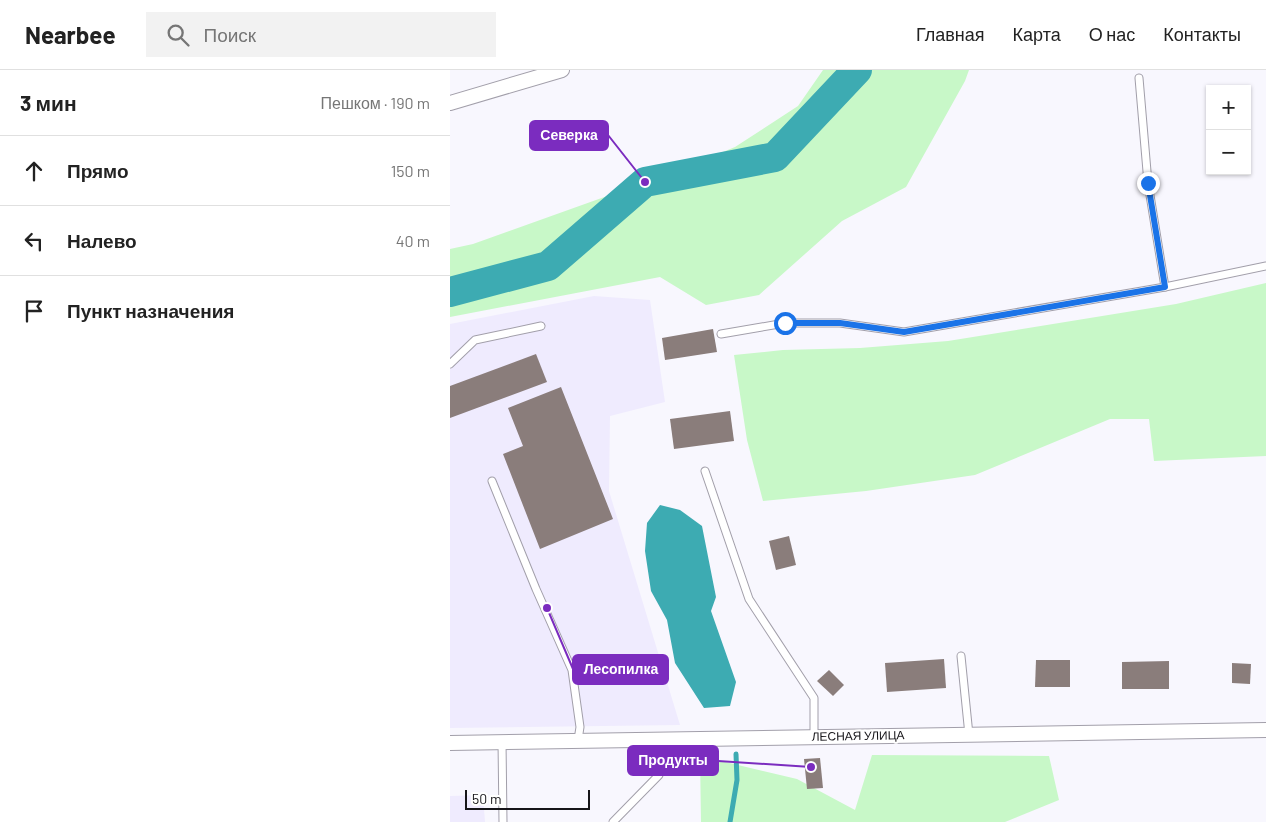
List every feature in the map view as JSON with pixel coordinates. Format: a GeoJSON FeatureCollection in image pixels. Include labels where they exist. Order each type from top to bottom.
{"type":"FeatureCollection","features":[{"type":"Feature","properties":{"kind":"street"},"geometry":{"type":"LineString","coordinates":[[450,103],[562,70]]}},
{"type":"Feature","properties":{"kind":"street","name":"ЛЕСНАЯ УЛИЦА"},"geometry":{"type":"LineString","coordinates":[[450,743],[1266,730]]}},
{"type":"Feature","properties":{"kind":"lane"},"geometry":{"type":"LineString","coordinates":[[1139,78],[1148,183],[1165,287]]}},
{"type":"Feature","properties":{"kind":"lane"},"geometry":{"type":"LineString","coordinates":[[721,334],[785,323],[840,323],[904,332],[1165,287],[1266,266]]}},
{"type":"Feature","properties":{"kind":"lane"},"geometry":{"type":"LineString","coordinates":[[450,364],[475,340],[541,326]]}},
{"type":"Feature","properties":{"kind":"lane"},"geometry":{"type":"LineString","coordinates":[[705,472],[749,599],[814,698],[814,737]]}},
{"type":"Feature","properties":{"kind":"lane"},"geometry":{"type":"LineString","coordinates":[[492,481],[536,589],[572,670],[580,727],[578,740]]}},
{"type":"Feature","properties":{"kind":"lane"},"geometry":{"type":"LineString","coordinates":[[961,656],[969,735]]}},
{"type":"Feature","properties":{"kind":"lane"},"geometry":{"type":"LineString","coordinates":[[613,822],[659,775],[657,739]]}},
{"type":"Feature","properties":{"kind":"lane"},"geometry":{"type":"LineString","coordinates":[[502,741],[503,822]]}},
{"type":"Feature","properties":{"kind":"shaded area"},"geometry":{"type":"Polygon","coordinates":[[[594,296],[650,300],[665,402],[610,416],[609,491],[680,725],[450,728],[450,324],[594,296]]]}},
{"type":"Feature","properties":{"kind":"shaded area"},"geometry":{"type":"Polygon","coordinates":[[[483,795],[485,822],[450,822],[450,796],[483,795]]]}},
{"type":"Feature","properties":{"kind":"green space"},"geometry":{"type":"Polygon","coordinates":[[[823,70],[969,70],[965,81],[906,187],[842,221],[759,295],[706,305],[660,277],[450,317],[450,249],[473,244],[677,171],[735,147],[798,106],[823,70]]]}},
{"type":"Feature","properties":{"kind":"green space"},"geometry":{"type":"Polygon","coordinates":[[[1266,283],[1266,456],[1154,461],[1149,419],[1110,419],[975,475],[866,491],[763,501],[747,440],[734,355],[783,350],[860,348],[948,341],[1176,304],[1266,283]]]}},
{"type":"Feature","properties":{"kind":"green space"},"geometry":{"type":"Polygon","coordinates":[[[872,755],[1049,756],[1059,800],[1005,822],[701,822],[700,756],[797,779],[855,810],[872,755]]]}},
{"type":"Feature","properties":{"kind":"water"},"geometry":{"type":"Polygon","coordinates":[[[660,505],[680,510],[702,526],[716,597],[711,611],[736,682],[730,706],[704,708],[675,663],[667,620],[651,591],[645,551],[647,523],[660,505]]]}},
{"type":"Feature","properties":{"kind":"building"},"geometry":{"type":"Polygon","coordinates":[[[713,329],[717,352],[665,360],[662,338],[713,329]]]}},
{"type":"Feature","properties":{"kind":"building"},"geometry":{"type":"Polygon","coordinates":[[[536,354],[547,382],[450,418],[450,386],[536,354]]]}},
{"type":"Feature","properties":{"kind":"building"},"geometry":{"type":"Polygon","coordinates":[[[561,387],[613,519],[540,549],[503,454],[523,446],[508,408],[561,387]]]}},
{"type":"Feature","properties":{"kind":"building"},"geometry":{"type":"Polygon","coordinates":[[[730,411],[734,441],[674,449],[670,419],[730,411]]]}},
{"type":"Feature","properties":{"kind":"building"},"geometry":{"type":"Polygon","coordinates":[[[789,536],[796,565],[776,570],[769,541],[789,536]]]}},
{"type":"Feature","properties":{"kind":"building"},"geometry":{"type":"Polygon","coordinates":[[[944,659],[946,688],[887,692],[885,663],[944,659]]]}},
{"type":"Feature","properties":{"kind":"building"},"geometry":{"type":"Polygon","coordinates":[[[1036,660],[1070,660],[1070,687],[1035,687],[1036,660]]]}},
{"type":"Feature","properties":{"kind":"building"},"geometry":{"type":"Polygon","coordinates":[[[1169,661],[1169,689],[1122,689],[1122,662],[1169,661]]]}},
{"type":"Feature","properties":{"kind":"building"},"geometry":{"type":"Polygon","coordinates":[[[1232,663],[1251,664],[1250,684],[1232,683],[1232,663]]]}},
{"type":"Feature","properties":{"kind":"building"},"geometry":{"type":"Polygon","coordinates":[[[829,670],[844,685],[833,696],[817,681],[829,670]]]}},
{"type":"Feature","properties":{"kind":"building"},"geometry":{"type":"Polygon","coordinates":[[[820,758],[823,788],[807,789],[804,759],[820,758]]]}},
{"type":"Feature","properties":{"kind":"waterway"},"geometry":{"type":"LineString","coordinates":[[450,292],[548,266],[645,182],[775,157],[857,70]]}},
{"type":"Feature","properties":{"kind":"waterway"},"geometry":{"type":"LineString","coordinates":[[730,822],[737,780],[736,754]]}},
{"type":"Feature","properties":{"kind":"place","name":"Северка"},"geometry":{"type":"Point","coordinates":[645,182]}},
{"type":"Feature","properties":{"kind":"place","name":"Лесопилка"},"geometry":{"type":"Point","coordinates":[547,608]}},
{"type":"Feature","properties":{"kind":"place","name":"Продукты"},"geometry":{"type":"Point","coordinates":[811,767]}},
{"type":"Feature","properties":{"kind":"route"},"geometry":{"type":"LineString","coordinates":[[785,323],[840,323],[904,332],[1165,287],[1148,183]]}}]}
